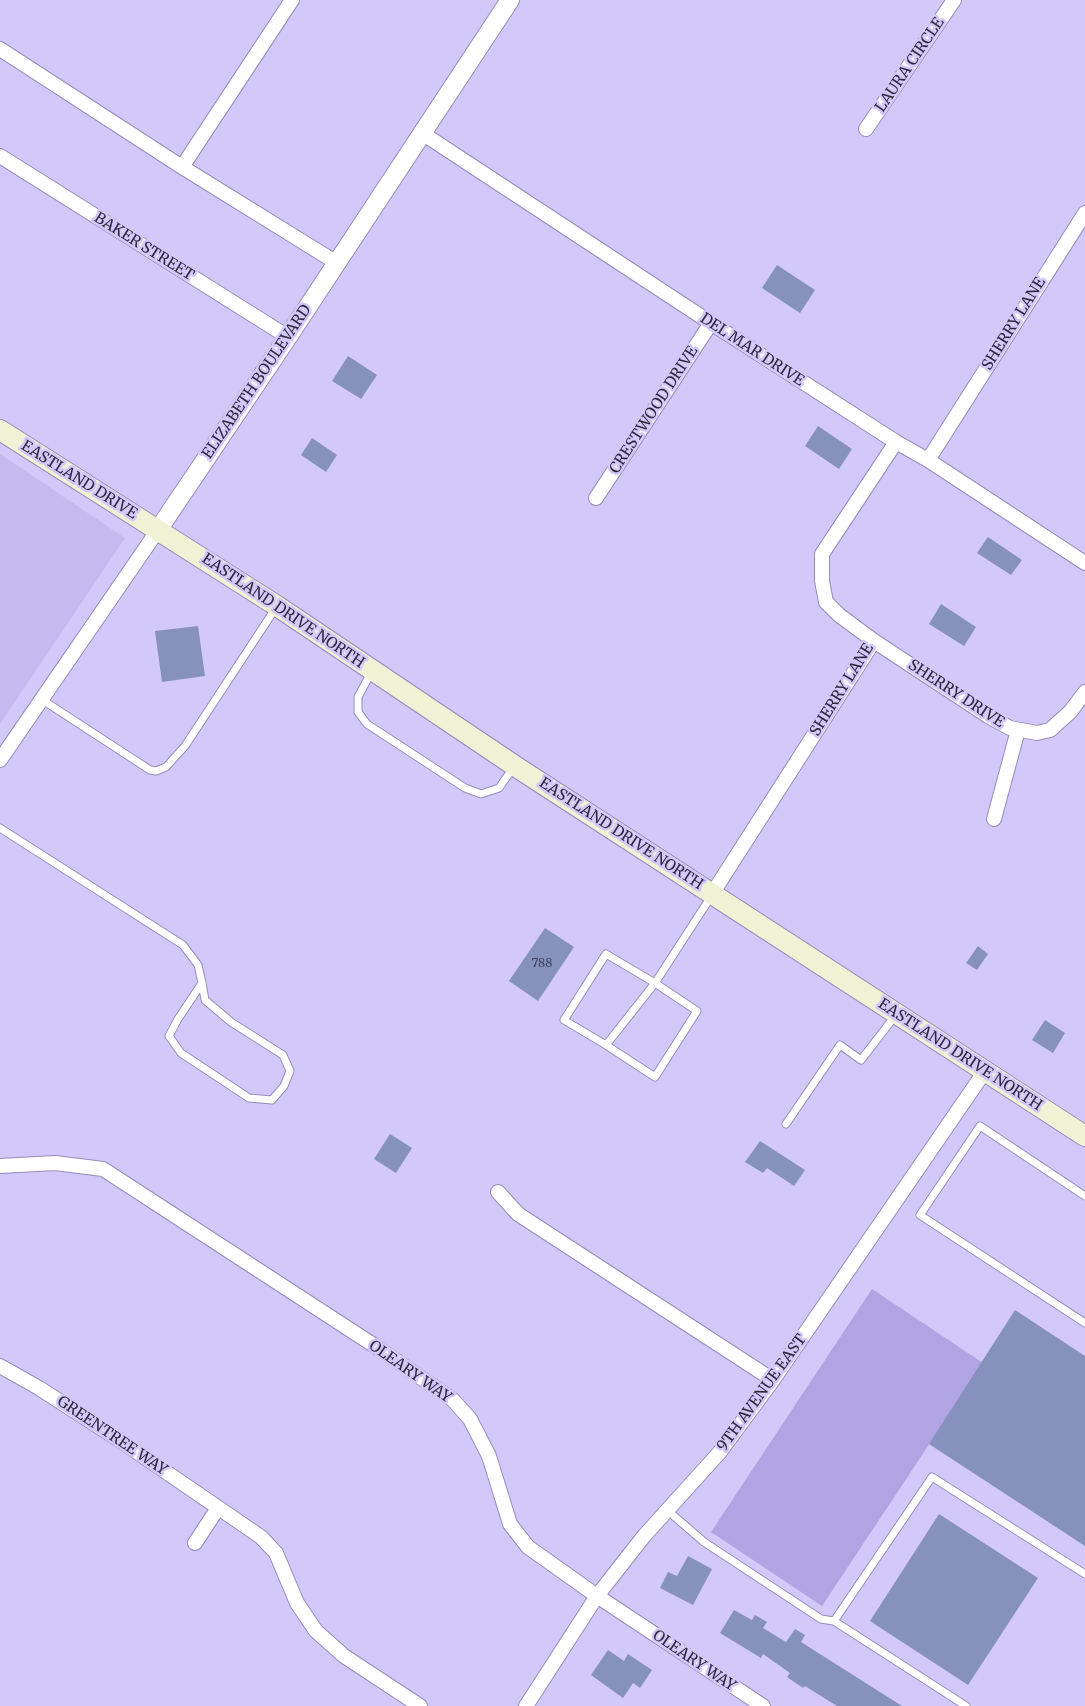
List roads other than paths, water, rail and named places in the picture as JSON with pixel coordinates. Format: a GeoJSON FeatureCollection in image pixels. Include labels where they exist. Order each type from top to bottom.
{"type":"FeatureCollection","features":[{"type":"Feature","properties":{"kind":"main road","name":"EASTLAND DRIVE"},"geometry":{"type":"LineString","coordinates":[[0,430],[158,530]]}},
{"type":"Feature","properties":{"kind":"main road","name":"EASTLAND DRIVE NORTH"},"geometry":{"type":"LineString","coordinates":[[158,530],[277,606],[515,766],[1085,1136]]}},
{"type":"Feature","properties":{"kind":"street"},"geometry":{"type":"LineString","coordinates":[[182,167],[292,0]]}},
{"type":"Feature","properties":{"kind":"street","name":"ELIZABETH BOULEVARD"},"geometry":{"type":"LineString","coordinates":[[0,760],[288,337],[510,0]]}},
{"type":"Feature","properties":{"kind":"street","name":"LAURA CIRCLE"},"geometry":{"type":"LineString","coordinates":[[866,129],[954,0]]}},
{"type":"Feature","properties":{"kind":"street"},"geometry":{"type":"LineString","coordinates":[[0,49],[182,167],[337,263]]}},
{"type":"Feature","properties":{"kind":"street","name":"DEL MAR DRIVE"},"geometry":{"type":"LineString","coordinates":[[422,133],[711,323],[896,442],[928,460],[1085,563]]}},
{"type":"Feature","properties":{"kind":"street","name":"BAKER STREET"},"geometry":{"type":"LineString","coordinates":[[0,156],[288,337]]}},
{"type":"Feature","properties":{"kind":"street","name":"SHERRY LANE"},"geometry":{"type":"LineString","coordinates":[[928,460],[1085,213]]}},
{"type":"Feature","properties":{"kind":"street","name":"CRESTWOOD DRIVE"},"geometry":{"type":"LineString","coordinates":[[596,498],[711,323]]}},
{"type":"Feature","properties":{"kind":"street","name":"SHERRY LANE"},"geometry":{"type":"LineString","coordinates":[[712,894],[874,641],[839,615],[826,602],[822,581],[822,554],[896,442]]}},
{"type":"Feature","properties":{"kind":"street","name":"SHERRY DRIVE"},"geometry":{"type":"LineString","coordinates":[[874,641],[988,716],[1010,728],[1018,730],[1037,733],[1050,730],[1071,711],[1085,692]]}},
{"type":"Feature","properties":{"kind":"street"},"geometry":{"type":"LineString","coordinates":[[994,819],[1018,730]]}},
{"type":"Feature","properties":{"kind":"street","name":"9TH AVENUE EAST"},"geometry":{"type":"LineString","coordinates":[[526,1706],[597,1596],[644,1536],[719,1453],[772,1380],[985,1070]]}},
{"type":"Feature","properties":{"kind":"street","name":"OLEARY WAY"},"geometry":{"type":"LineString","coordinates":[[0,1166],[55,1163],[103,1169],[375,1346],[453,1400],[470,1419],[489,1456],[510,1524],[528,1547],[597,1596],[763,1706]]}},
{"type":"Feature","properties":{"kind":"street"},"geometry":{"type":"LineString","coordinates":[[498,1192],[518,1214],[772,1380]]}},
{"type":"Feature","properties":{"kind":"street","name":"GREENTREE WAY"},"geometry":{"type":"LineString","coordinates":[[1,1370],[39,1388],[118,1439],[261,1537],[276,1553],[298,1603],[316,1632],[344,1656],[420,1706]]}},
{"type":"Feature","properties":{"kind":"street"},"geometry":{"type":"LineString","coordinates":[[195,1543],[218,1508]]}},
{"type":"Feature","properties":{"kind":"lane"},"geometry":{"type":"LineString","coordinates":[[42,699],[150,770],[156,771],[166,767],[185,746],[277,606]]}},
{"type":"Feature","properties":{"kind":"lane"},"geometry":{"type":"LineString","coordinates":[[372,670],[358,697],[358,712],[367,724],[465,788],[481,794],[499,788],[515,766]]}},
{"type":"Feature","properties":{"kind":"lane"},"geometry":{"type":"LineString","coordinates":[[0,828],[183,945],[198,965],[202,983],[205,1000],[231,1022],[283,1055],[290,1071],[284,1086],[272,1100],[249,1098],[181,1052],[169,1036],[202,983]]}},
{"type":"Feature","properties":{"kind":"lane"},"geometry":{"type":"LineString","coordinates":[[606,1045],[655,983],[712,894]]}},
{"type":"Feature","properties":{"kind":"lane"},"geometry":{"type":"LineString","coordinates":[[606,954],[698,1011],[655,1077],[606,1045],[564,1020],[606,954]]}},
{"type":"Feature","properties":{"kind":"lane"},"geometry":{"type":"LineString","coordinates":[[786,1124],[840,1045],[861,1060],[896,1013]]}},
{"type":"Feature","properties":{"kind":"lane"},"geometry":{"type":"LineString","coordinates":[[1085,1196],[980,1126],[920,1216],[1085,1323]]}},
{"type":"Feature","properties":{"kind":"lane"},"geometry":{"type":"LineString","coordinates":[[834,1621],[932,1476],[1085,1574]]}},
{"type":"Feature","properties":{"kind":"lane"},"geometry":{"type":"LineString","coordinates":[[667,1510],[704,1542],[820,1619],[834,1621],[966,1706]]}}]}
